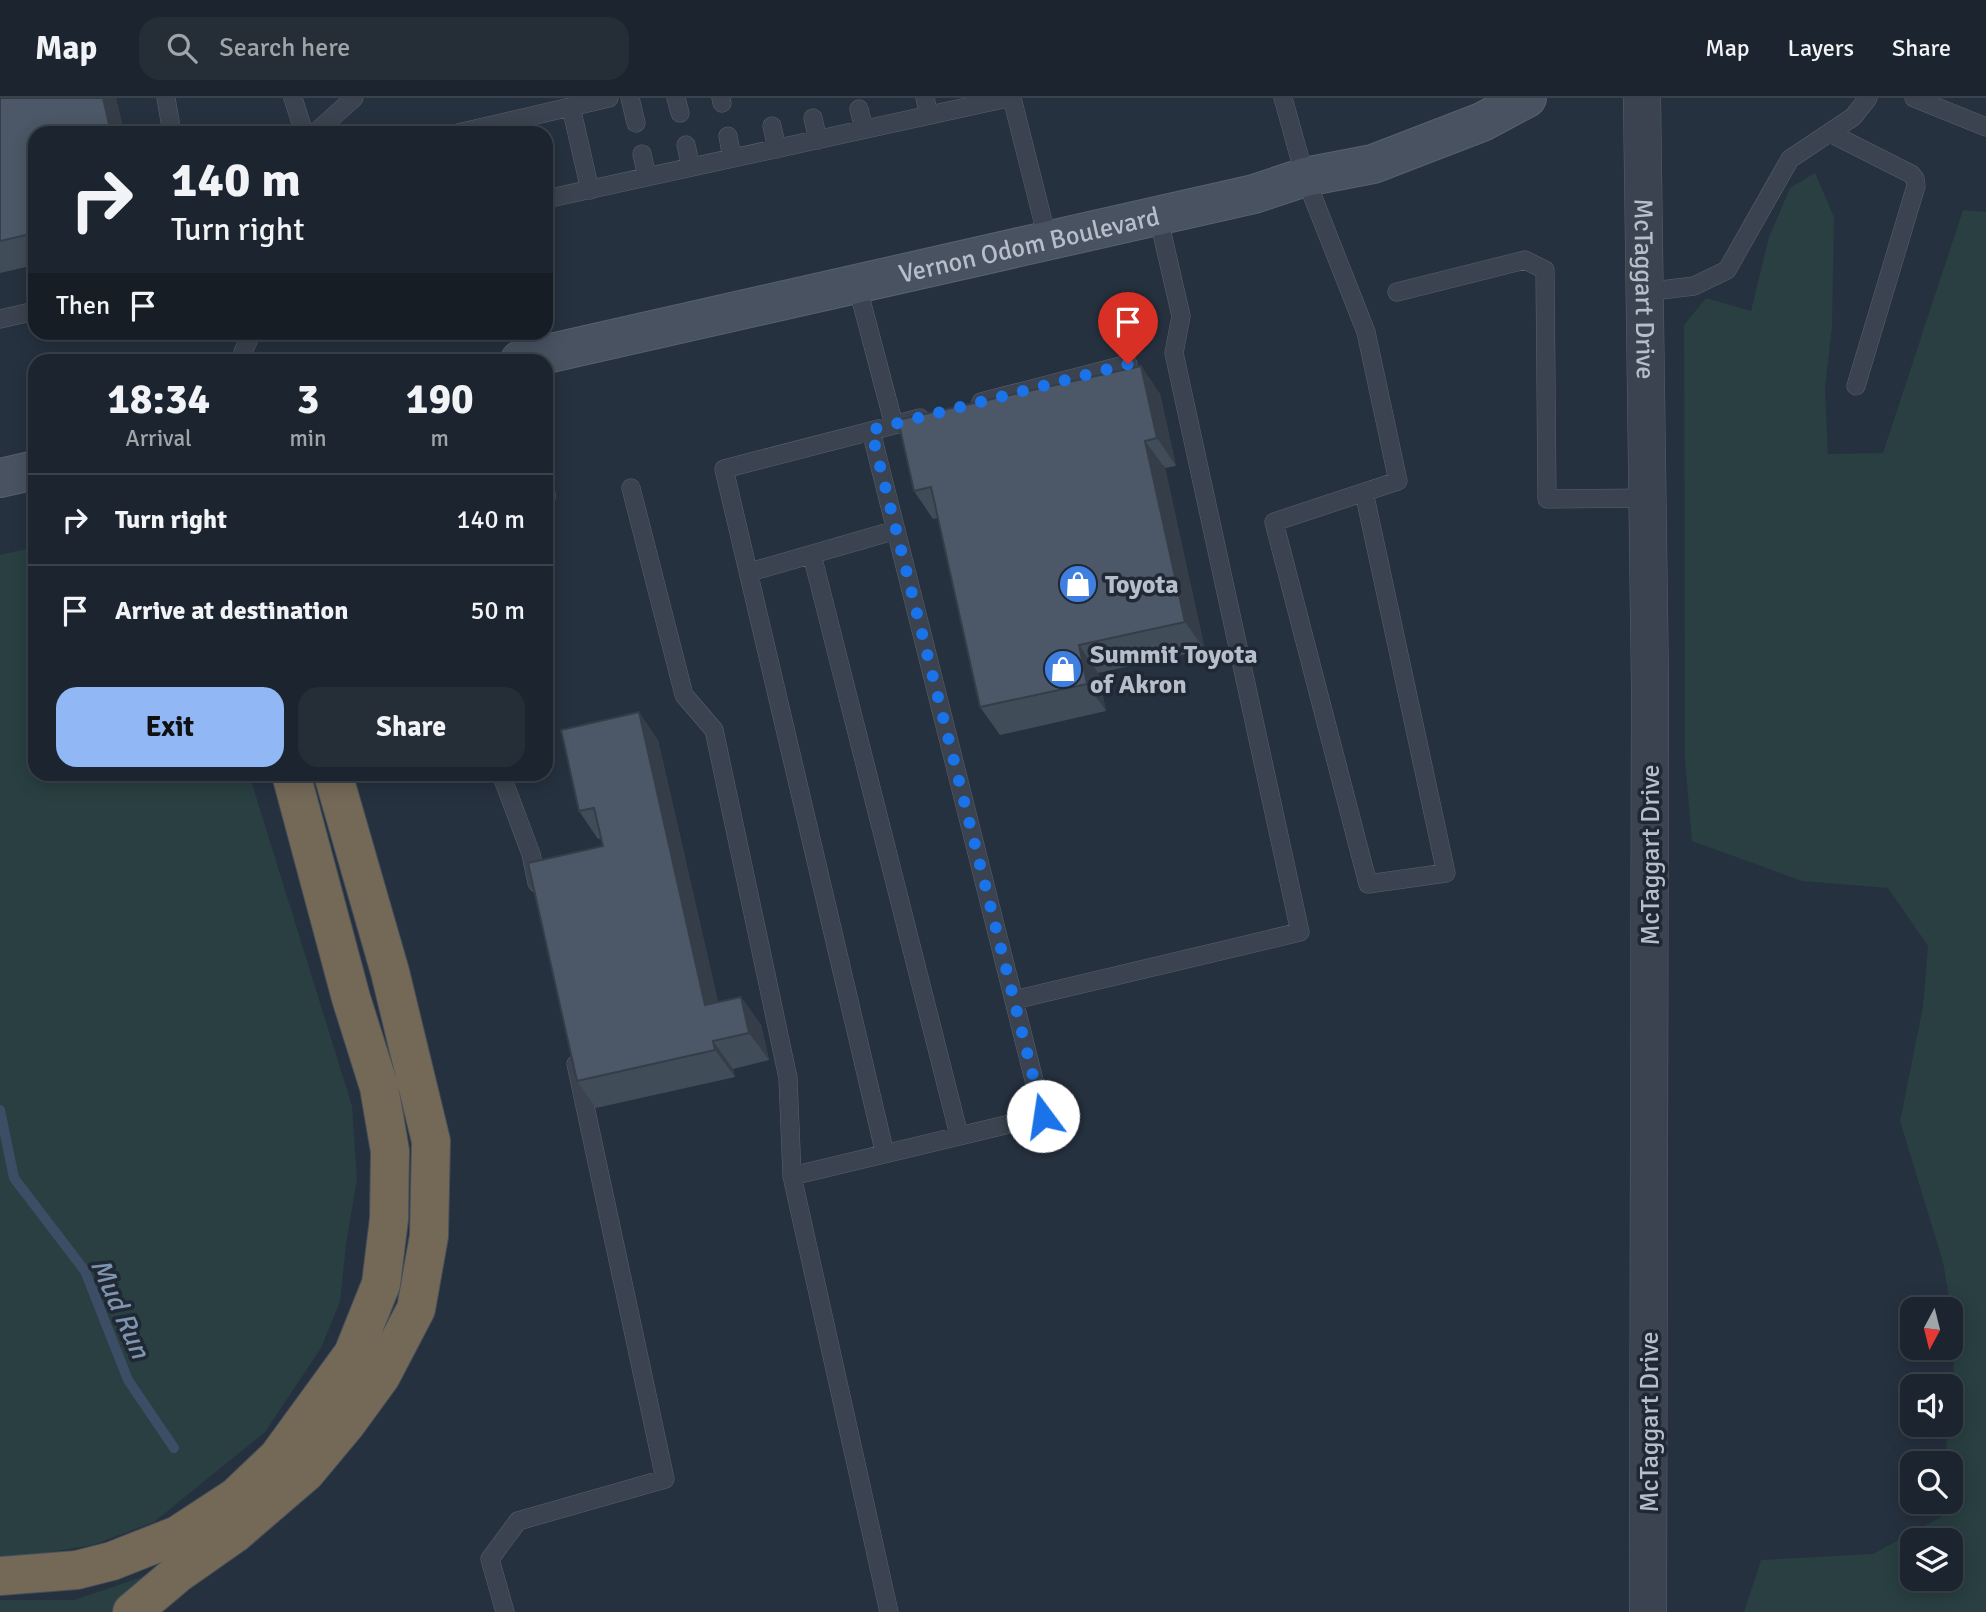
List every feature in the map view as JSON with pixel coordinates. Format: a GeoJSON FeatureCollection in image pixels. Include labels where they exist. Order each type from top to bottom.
{"type":"FeatureCollection","features":[{"type":"Feature","properties":{"kind":"highway"},"geometry":{"type":"LineString","coordinates":[[0,1576],[77,1570],[112,1561],[178,1535],[236,1497],[278,1457],[353,1354],[381,1284],[389,1219],[390,1151],[379,1087],[293,781]]}},
{"type":"Feature","properties":{"kind":"highway"},"geometry":{"type":"LineString","coordinates":[[132,1612],[177,1574],[234,1534],[306,1472],[382,1376],[416,1309],[429,1236],[431,1141],[390,972],[335,781]]}},
{"type":"Feature","properties":{"kind":"main road","name":"Vernon Odom Boulevard"},"geometry":{"type":"LineString","coordinates":[[547,354],[1254,194],[1305,177],[1373,163],[1482,122],[1527,98]]}},
{"type":"Feature","properties":{"kind":"main road"},"geometry":{"type":"LineString","coordinates":[[0,478],[28,472]]}},
{"type":"Feature","properties":{"kind":"street","name":"McTaggart Drive"},"geometry":{"type":"LineString","coordinates":[[1642,98],[1650,686],[1648,1612]]}},
{"type":"Feature","properties":{"kind":"lane"},"geometry":{"type":"LineString","coordinates":[[166,98],[171,126]]}},
{"type":"Feature","properties":{"kind":"lane"},"geometry":{"type":"LineString","coordinates":[[293,98],[301,126]]}},
{"type":"Feature","properties":{"kind":"lane"},"geometry":{"type":"LineString","coordinates":[[324,126],[354,98]]}},
{"type":"Feature","properties":{"kind":"lane"},"geometry":{"type":"LineString","coordinates":[[488,126],[609,98]]}},
{"type":"Feature","properties":{"kind":"lane"},"geometry":{"type":"LineString","coordinates":[[630,98],[636,123]]}},
{"type":"Feature","properties":{"kind":"lane"},"geometry":{"type":"LineString","coordinates":[[553,198],[864,129],[927,107],[1010,98],[1048,241]]}},
{"type":"Feature","properties":{"kind":"lane"},"geometry":{"type":"LineString","coordinates":[[1283,98],[1305,177],[1366,332],[1398,481],[1364,492],[1274,522],[1368,884],[1446,873],[1364,492]]}},
{"type":"Feature","properties":{"kind":"lane"},"geometry":{"type":"LineString","coordinates":[[1644,292],[1694,286],[1727,270],[1790,159],[1853,117],[1868,98]]}},
{"type":"Feature","properties":{"kind":"lane"},"geometry":{"type":"LineString","coordinates":[[1914,98],[1986,127]]}},
{"type":"Feature","properties":{"kind":"lane"},"geometry":{"type":"LineString","coordinates":[[571,107],[590,190]]}},
{"type":"Feature","properties":{"kind":"lane"},"geometry":{"type":"LineString","coordinates":[[859,109],[864,129]]}},
{"type":"Feature","properties":{"kind":"lane"},"geometry":{"type":"LineString","coordinates":[[813,118],[818,140]]}},
{"type":"Feature","properties":{"kind":"lane"},"geometry":{"type":"LineString","coordinates":[[772,126],[777,149]]}},
{"type":"Feature","properties":{"kind":"lane"},"geometry":{"type":"LineString","coordinates":[[1830,133],[1910,174],[1915,179],[1916,186],[1856,386]]}},
{"type":"Feature","properties":{"kind":"lane"},"geometry":{"type":"LineString","coordinates":[[728,136],[732,158]]}},
{"type":"Feature","properties":{"kind":"lane"},"geometry":{"type":"LineString","coordinates":[[686,145],[691,167]]}},
{"type":"Feature","properties":{"kind":"lane"},"geometry":{"type":"LineString","coordinates":[[642,154],[647,177]]}},
{"type":"Feature","properties":{"kind":"lane"},"geometry":{"type":"LineString","coordinates":[[1014,1000],[1300,932],[1174,353],[1181,316],[1158,216]]}},
{"type":"Feature","properties":{"kind":"lane"},"geometry":{"type":"LineString","coordinates":[[1396,292],[1525,260],[1545,270],[1547,499],[1647,498]]}},
{"type":"Feature","properties":{"kind":"lane"},"geometry":{"type":"LineString","coordinates":[[857,285],[894,425]]}},
{"type":"Feature","properties":{"kind":"lane"},"geometry":{"type":"LineString","coordinates":[[0,319],[28,313]]}},
{"type":"Feature","properties":{"kind":"lane"},"geometry":{"type":"LineString","coordinates":[[959,408],[1128,364]]}},
{"type":"Feature","properties":{"kind":"lane"},"geometry":{"type":"LineString","coordinates":[[885,1154],[724,469],[933,415]]}},
{"type":"Feature","properties":{"kind":"lane"},"geometry":{"type":"LineString","coordinates":[[792,1176],[1043,1116],[871,430]]}},
{"type":"Feature","properties":{"kind":"lane"},"geometry":{"type":"LineString","coordinates":[[631,488],[684,695],[715,730],[788,1078],[792,1176],[889,1612]]}},
{"type":"Feature","properties":{"kind":"lane"},"geometry":{"type":"LineString","coordinates":[[750,572],[896,530]]}},
{"type":"Feature","properties":{"kind":"lane"},"geometry":{"type":"LineString","coordinates":[[812,555],[959,1135]]}},
{"type":"Feature","properties":{"kind":"lane"},"geometry":{"type":"LineString","coordinates":[[504,781],[531,854],[539,895]]}},
{"type":"Feature","properties":{"kind":"lane"},"geometry":{"type":"LineString","coordinates":[[505,1612],[490,1559],[518,1521],[666,1479],[572,1045]]}},
{"type":"Feature","properties":{"kind":"green space"},"geometry":{"type":"Polygon","coordinates":[[[1815,173],[1834,217],[1832,327],[1825,388],[1828,454],[1883,453],[1963,210],[1986,212],[1986,1612],[1744,1612],[1761,1560],[1873,1554],[1900,1539],[1900,1591],[1963,1591],[1963,1528],[1921,1528],[1941,1517],[1941,1514],[1963,1514],[1963,1451],[1946,1451],[1947,1437],[1963,1437],[1963,1374],[1953,1374],[1954,1360],[1964,1360],[1964,1297],[1949,1297],[1943,1262],[1900,1121],[1923,1006],[1928,946],[1888,888],[1802,881],[1692,841],[1685,760],[1684,325],[1706,298],[1751,311],[1769,237],[1790,188],[1815,173]]]}},
{"type":"Feature","properties":{"kind":"green space"},"geometry":{"type":"Polygon","coordinates":[[[28,549],[28,781],[251,781],[352,1106],[357,1179],[340,1302],[321,1348],[265,1432],[154,1522],[93,1545],[6,1559],[0,1558],[0,555],[28,549]]]}},
{"type":"Feature","properties":{"kind":"green space"},"geometry":{"type":"Polygon","coordinates":[[[145,1576],[118,1612],[0,1612],[0,1600],[74,1600],[145,1576]]]}},
{"type":"Feature","properties":{"kind":"building"},"geometry":{"type":"Polygon","coordinates":[[[0,98],[103,98],[109,126],[28,126],[28,235],[0,241],[0,98]]]}},
{"type":"Feature","properties":{"kind":"building","name":"Toyota"},"geometry":{"type":"Polygon","coordinates":[[[1141,366],[1157,438],[1145,441],[1185,622],[1079,645],[1087,684],[980,707],[931,487],[914,491],[898,420],[1141,366]]]}},
{"type":"Feature","properties":{"kind":"building"},"geometry":{"type":"Polygon","coordinates":[[[639,712],[705,1005],[741,997],[749,1033],[713,1041],[715,1050],[577,1081],[528,863],[603,846],[594,808],[579,811],[561,730],[639,712]]]}},
{"type":"Feature","properties":{"kind":"waterway","name":"Mud Run"},"geometry":{"type":"LineString","coordinates":[[0,1110],[14,1178],[85,1271],[128,1380],[174,1448]]}},
{"type":"Feature","properties":{"kind":"place","name":"Toyota"},"geometry":{"type":"Point","coordinates":[1078,584]}},
{"type":"Feature","properties":{"kind":"place","name":"Summit Toyota of Akron"},"geometry":{"type":"Point","coordinates":[1063,669]}},
{"type":"Feature","properties":{"kind":"route"},"geometry":{"type":"LineString","coordinates":[[1043,1116],[871,430],[1128,364]]}}]}
